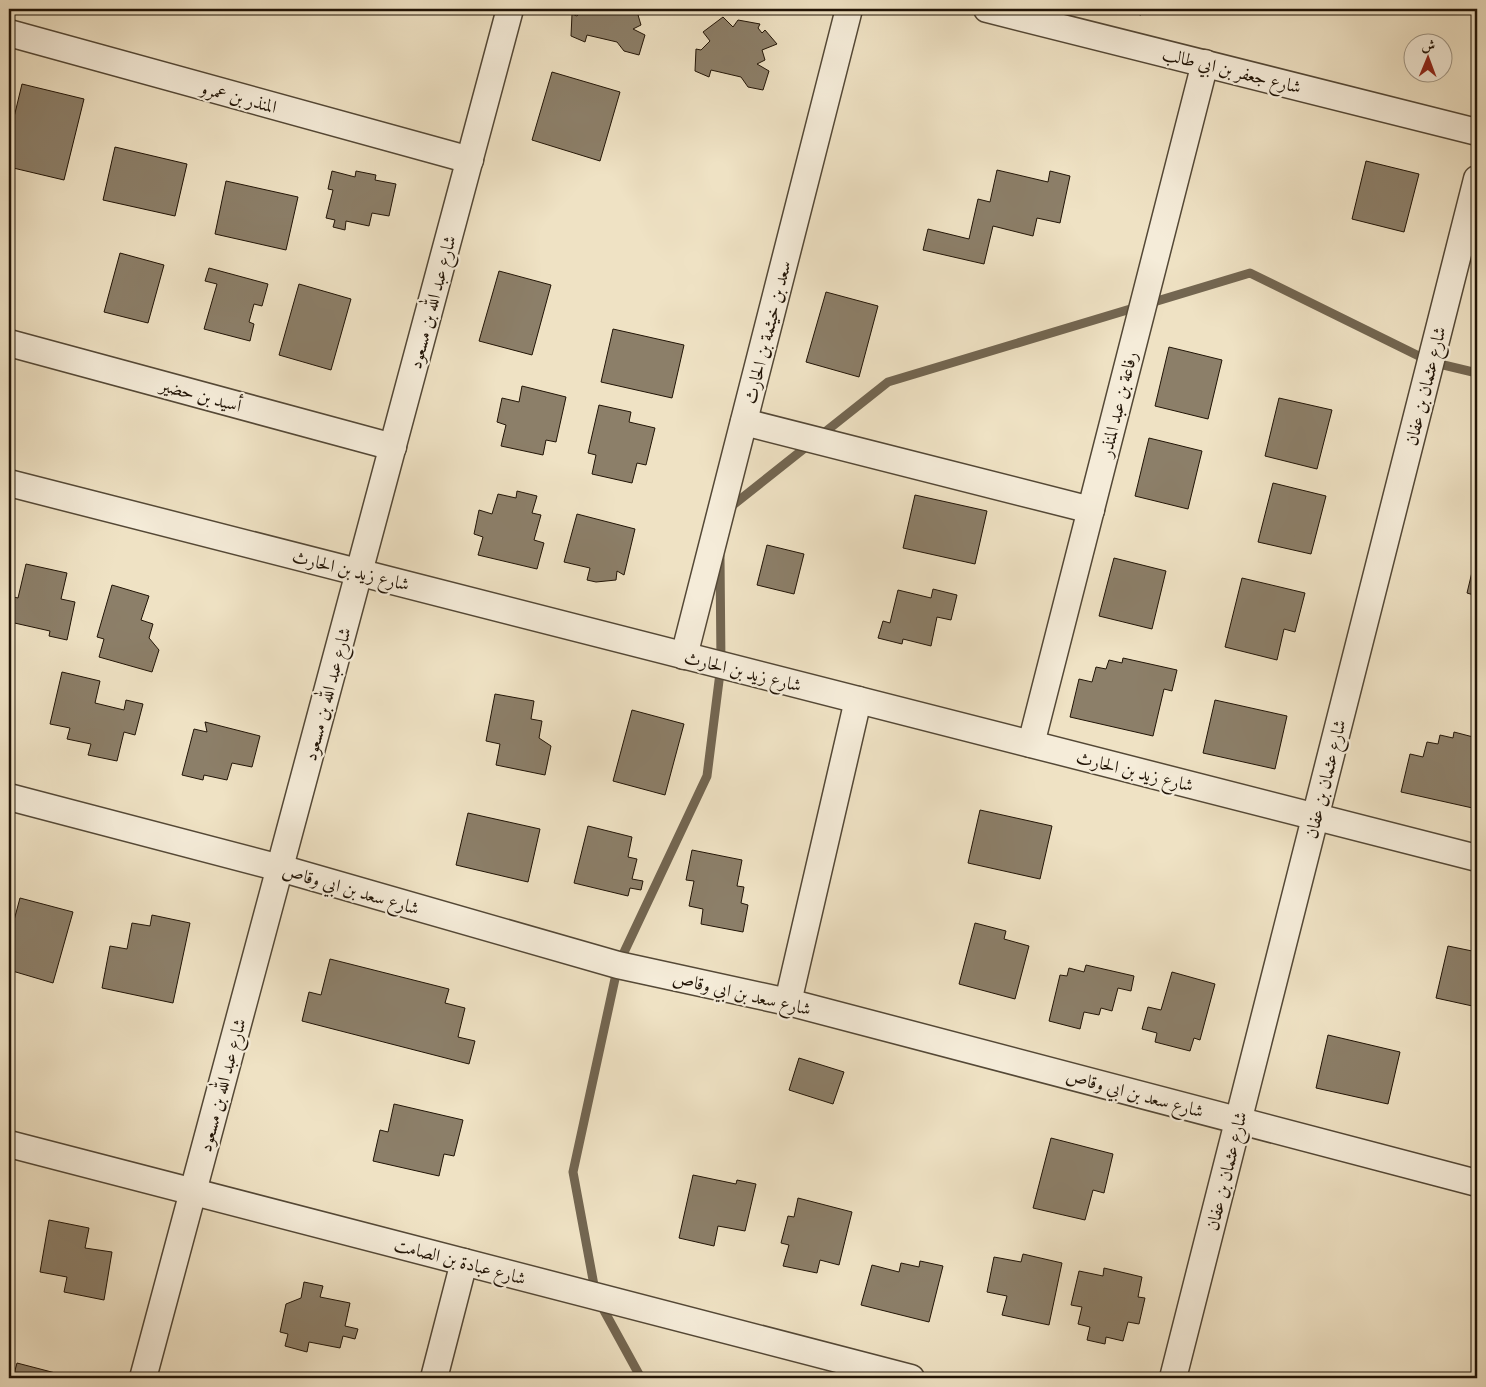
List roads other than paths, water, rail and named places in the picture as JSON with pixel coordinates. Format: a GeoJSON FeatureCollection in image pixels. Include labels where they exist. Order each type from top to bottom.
{"type":"FeatureCollection","features":[{"type":"Feature","properties":{"kind":"street","name":"شارع عبد الله بن مسعود"},"geometry":{"type":"LineString","coordinates":[[143,1378],[510,9]]}},
{"type":"Feature","properties":{"kind":"street","name":"سعد بن خيثمة بن الحارث"},"geometry":{"type":"LineString","coordinates":[[684,656],[849,9]]}},
{"type":"Feature","properties":{"kind":"street","name":"شارع جعفر بن ابي طالب"},"geometry":{"type":"LineString","coordinates":[[986,9],[1040,15],[1205,63],[1477,132]]}},
{"type":"Feature","properties":{"kind":"street","name":"المنذر بن عمرو"},"geometry":{"type":"LineString","coordinates":[[9,33],[470,160]]}},
{"type":"Feature","properties":{"kind":"street","name":"رفاعة بن عبد المنذر"},"geometry":{"type":"LineString","coordinates":[[1031,744],[1205,63]]}},
{"type":"Feature","properties":{"kind":"street","name":"شارع عثمان بن عفان"},"geometry":{"type":"LineString","coordinates":[[1173,1378],[1477,179]]}},
{"type":"Feature","properties":{"kind":"street","name":"أسيد بن حضير"},"geometry":{"type":"LineString","coordinates":[[9,343],[393,447]]}},
{"type":"Feature","properties":{"kind":"street"},"geometry":{"type":"LineString","coordinates":[[744,422],[1091,510]]}},
{"type":"Feature","properties":{"kind":"street","name":"شارع زيد بن الحارث"},"geometry":{"type":"LineString","coordinates":[[9,483],[1477,858]]}},
{"type":"Feature","properties":{"kind":"street"},"geometry":{"type":"LineString","coordinates":[[788,1002],[858,700]]}},
{"type":"Feature","properties":{"kind":"street","name":"شارع سعد بن ابي وقاص"},"geometry":{"type":"LineString","coordinates":[[9,797],[280,868],[618,965],[788,1002],[1477,1183]]}},
{"type":"Feature","properties":{"kind":"street","name":"شارع عبادة بن الصامت"},"geometry":{"type":"LineString","coordinates":[[9,1144],[911,1378]]}},
{"type":"Feature","properties":{"kind":"street"},"geometry":{"type":"LineString","coordinates":[[434,1378],[464,1262]]}},
{"type":"Feature","properties":{"kind":"waterway"},"geometry":{"type":"LineString","coordinates":[[728,509],[888,382],[1250,273],[1431,362],[1477,373]]}},
{"type":"Feature","properties":{"kind":"waterway"},"geometry":{"type":"LineString","coordinates":[[641,1378],[596,1296],[573,1172],[618,965],[707,776],[721,665],[720,556]]}}]}
